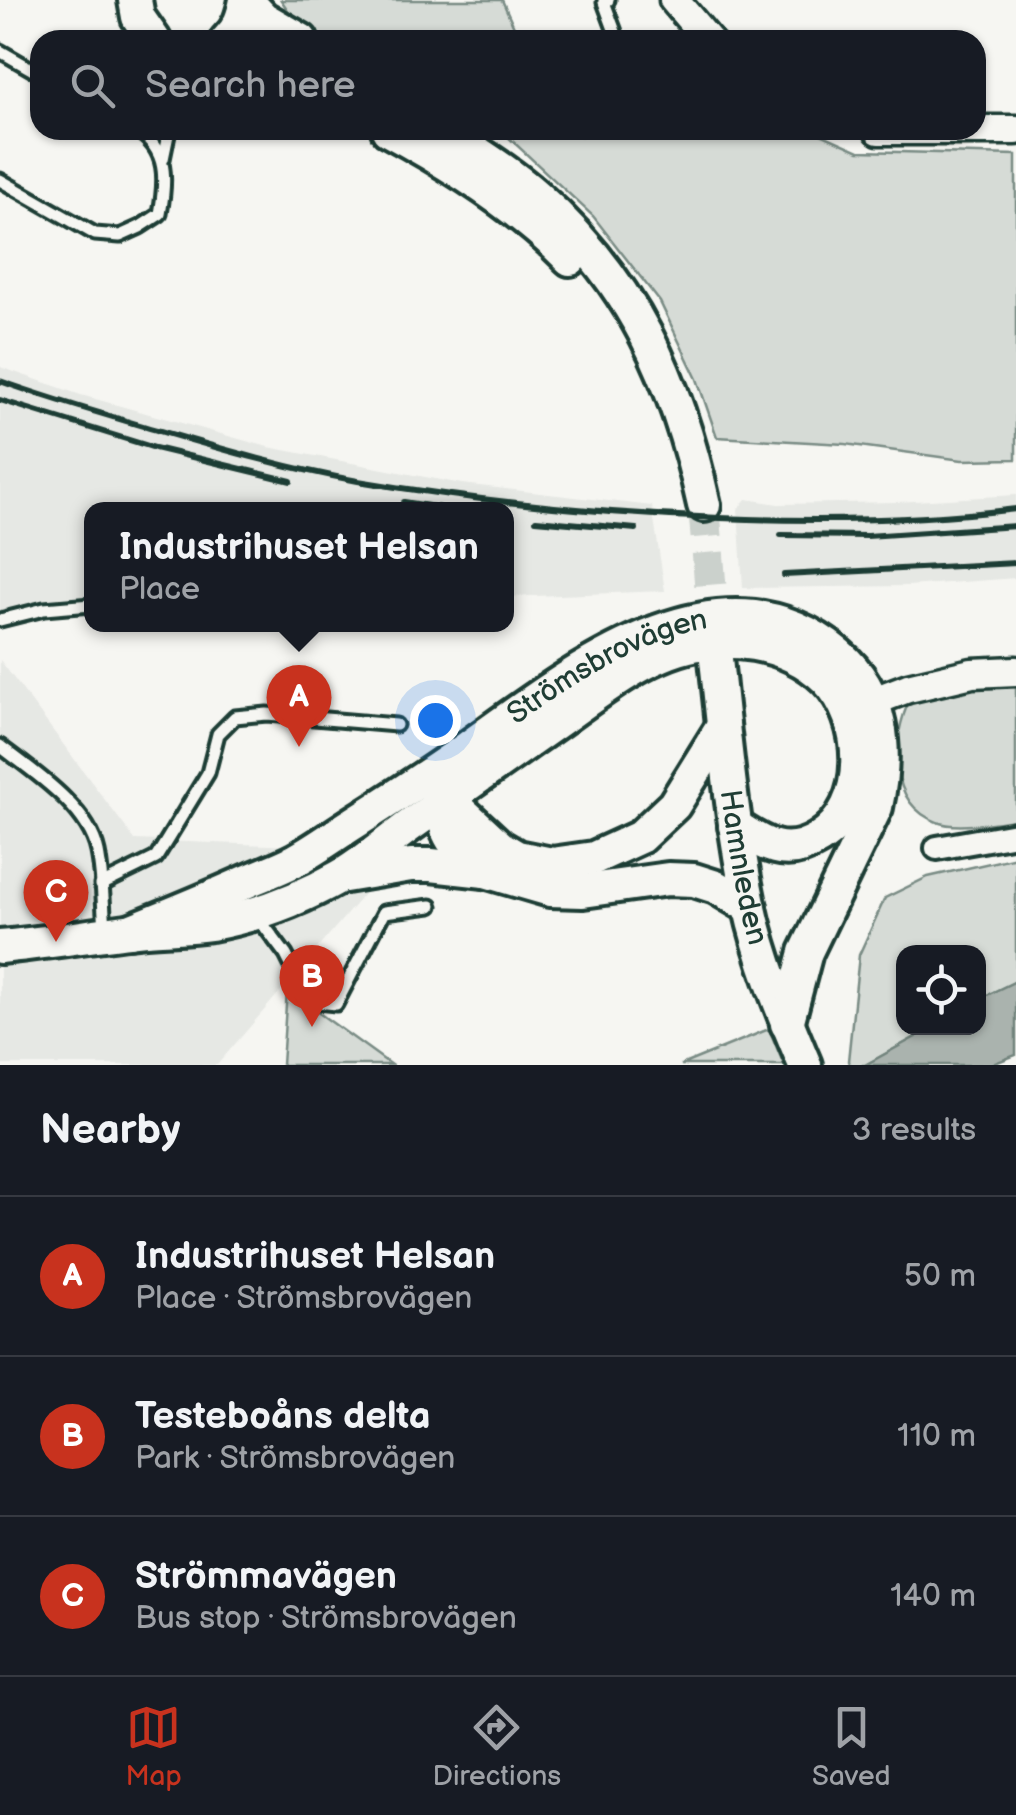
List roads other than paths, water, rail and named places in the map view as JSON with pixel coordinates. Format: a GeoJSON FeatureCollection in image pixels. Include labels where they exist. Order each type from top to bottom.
{"type":"FeatureCollection","features":[{"type":"Feature","properties":{"kind":"main road"},"geometry":{"type":"LineString","coordinates":[[135,0],[145,30]]}},
{"type":"Feature","properties":{"kind":"main road"},"geometry":{"type":"LineString","coordinates":[[236,30],[246,0]]}},
{"type":"Feature","properties":{"kind":"main road"},"geometry":{"type":"LineString","coordinates":[[246,0],[263,18],[284,30]]}},
{"type":"Feature","properties":{"kind":"main road"},"geometry":{"type":"LineString","coordinates":[[405,140],[516,210],[553,242],[617,312],[678,407]]}},
{"type":"Feature","properties":{"kind":"main road"},"geometry":{"type":"LineString","coordinates":[[457,140],[533,194],[570,228],[630,304],[678,407],[692,448],[704,505]]}},
{"type":"Feature","properties":{"kind":"main road","name":"Strömsbrovägen"},"geometry":{"type":"LineString","coordinates":[[0,948],[117,933],[250,898],[288,902],[341,876],[570,674],[672,626],[741,616],[773,620],[807,633],[827,644],[862,678],[860,706]]}},
{"type":"Feature","properties":{"kind":"main road","name":"Hamnleden"},"geometry":{"type":"LineString","coordinates":[[716,659],[735,826],[750,907],[767,968],[803,1061]]}},
{"type":"Feature","properties":{"kind":"main road"},"geometry":{"type":"LineString","coordinates":[[735,826],[778,848],[796,848],[815,842],[844,817],[856,778],[854,739],[860,706]]}},
{"type":"Feature","properties":{"kind":"main road"},"geometry":{"type":"LineString","coordinates":[[787,1024],[806,952],[876,807],[881,785],[882,736],[860,706]]}},
{"type":"Feature","properties":{"kind":"main road"},"geometry":{"type":"LineString","coordinates":[[434,790],[492,841],[518,857],[552,864],[594,858],[640,837],[674,805],[723,726]]}},
{"type":"Feature","properties":{"kind":"main road"},"geometry":{"type":"LineString","coordinates":[[434,790],[448,835],[485,872]]}},
{"type":"Feature","properties":{"kind":"main road","name":"Strömsbrovägen"},"geometry":{"type":"LineString","coordinates":[[250,898],[296,860],[434,790]]}},
{"type":"Feature","properties":{"kind":"main road"},"geometry":{"type":"LineString","coordinates":[[341,876],[432,865],[485,872],[550,890],[582,891],[694,880],[716,887],[750,907]]}},
{"type":"Feature","properties":{"kind":"street"},"geometry":{"type":"LineString","coordinates":[[674,0],[700,30]]}},
{"type":"Feature","properties":{"kind":"street"},"geometry":{"type":"LineString","coordinates":[[986,130],[1016,130]]}},
{"type":"Feature","properties":{"kind":"street"},"geometry":{"type":"LineString","coordinates":[[860,706],[908,688],[972,673],[1016,671]]}},
{"type":"Feature","properties":{"kind":"street"},"geometry":{"type":"LineString","coordinates":[[937,848],[1016,834]]}},
{"type":"Feature","properties":{"kind":"lane"},"geometry":{"type":"LineString","coordinates":[[608,0],[604,2],[614,30]]}},
{"type":"Feature","properties":{"kind":"lane"},"geometry":{"type":"LineString","coordinates":[[0,51],[30,68]]}},
{"type":"Feature","properties":{"kind":"lane"},"geometry":{"type":"LineString","coordinates":[[150,140],[163,159]]}},
{"type":"Feature","properties":{"kind":"lane"},"geometry":{"type":"LineString","coordinates":[[0,180],[95,234],[120,236],[160,214],[167,140]]}},
{"type":"Feature","properties":{"kind":"lane"},"geometry":{"type":"LineString","coordinates":[[0,620],[84,606]]}},
{"type":"Feature","properties":{"kind":"lane"},"geometry":{"type":"LineString","coordinates":[[101,885],[156,858],[208,773],[218,734],[235,717],[267,714],[396,725]]}},
{"type":"Feature","properties":{"kind":"lane"},"geometry":{"type":"LineString","coordinates":[[0,746],[43,779],[89,825],[98,852],[101,885],[117,933]]}},
{"type":"Feature","properties":{"kind":"lane"},"geometry":{"type":"LineString","coordinates":[[250,898],[286,955],[308,1001],[336,1004],[384,912],[431,906]]}},
{"type":"Feature","properties":{"kind":"tunnel"},"geometry":{"type":"LineString","coordinates":[[704,505],[715,644]]}},
{"type":"Feature","properties":{"kind":"railway"},"geometry":{"type":"LineString","coordinates":[[0,381],[283,465],[358,481],[511,502]]}},
{"type":"Feature","properties":{"kind":"railway"},"geometry":{"type":"LineString","coordinates":[[0,400],[155,448],[291,481]]}},
{"type":"Feature","properties":{"kind":"railway"},"geometry":{"type":"LineString","coordinates":[[514,502],[629,513],[794,520],[905,518],[1016,509]]}},
{"type":"Feature","properties":{"kind":"railway"},"geometry":{"type":"LineString","coordinates":[[536,520],[636,529]]}},
{"type":"Feature","properties":{"kind":"railway"},"geometry":{"type":"LineString","coordinates":[[781,535],[867,536],[1016,526]]}},
{"type":"Feature","properties":{"kind":"railway"},"geometry":{"type":"LineString","coordinates":[[784,575],[1016,563]]}},
{"type":"Feature","properties":{"kind":"place","name":"Industrihuset Helsan"},"geometry":{"type":"Point","coordinates":[299,747]}},
{"type":"Feature","properties":{"kind":"place","name":"Strömmavägen"},"geometry":{"type":"Point","coordinates":[56,942]}},
{"type":"Feature","properties":{"kind":"place","name":"Testeboåns delta"},"geometry":{"type":"Point","coordinates":[312,1027]}}]}
